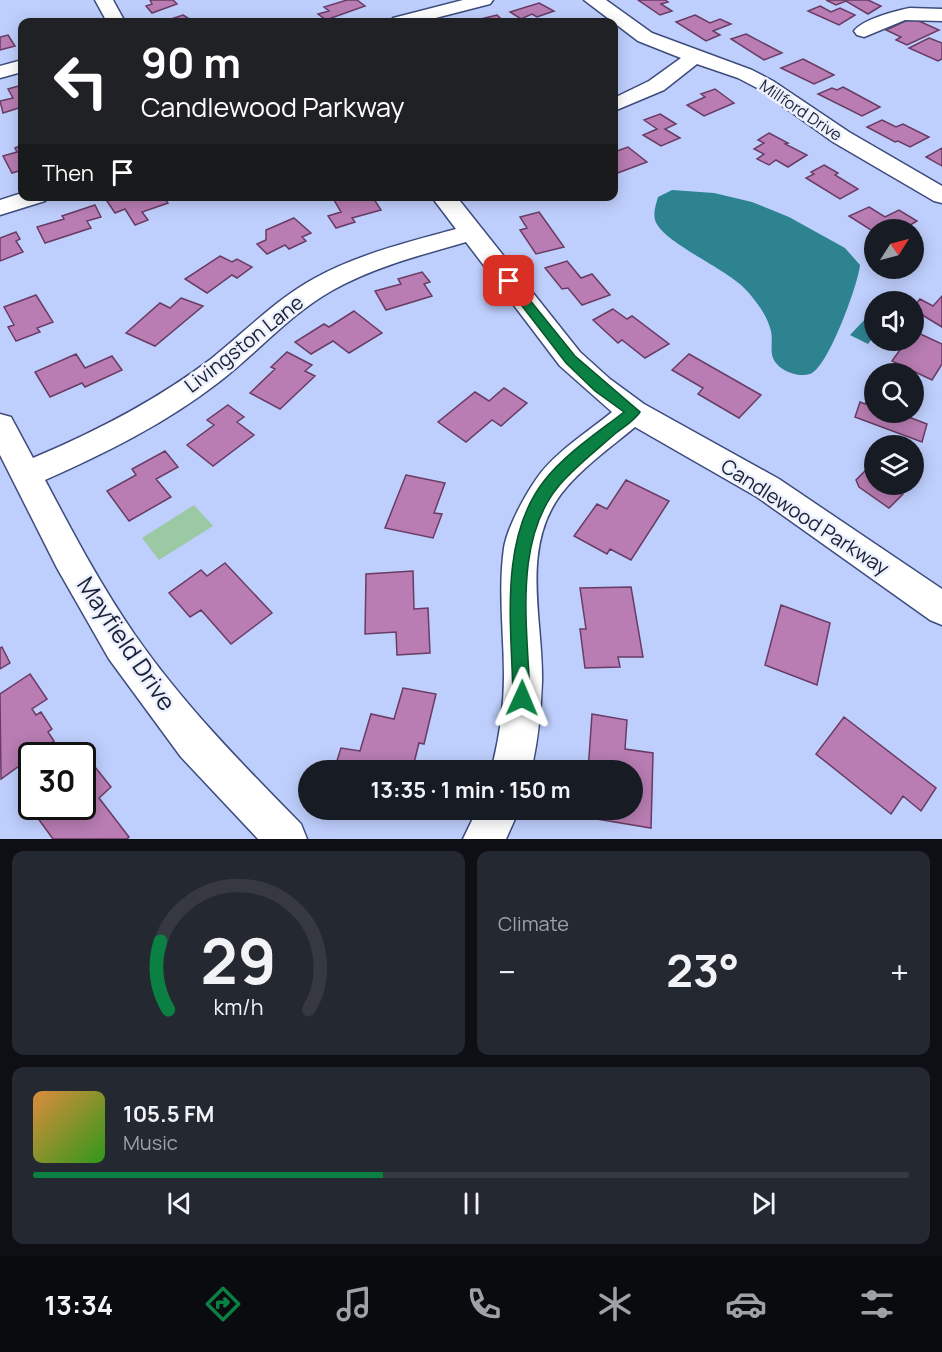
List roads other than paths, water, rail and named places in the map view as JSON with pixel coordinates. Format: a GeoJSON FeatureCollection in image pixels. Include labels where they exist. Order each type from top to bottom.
{"type":"FeatureCollection","features":[{"type":"Feature","properties":{"kind":"street"},"geometry":{"type":"LineString","coordinates":[[104,0],[114,18]]}},
{"type":"Feature","properties":{"kind":"street"},"geometry":{"type":"LineString","coordinates":[[414,18],[484,0]]}},
{"type":"Feature","properties":{"kind":"street","name":"Millford Drive"},"geometry":{"type":"LineString","coordinates":[[593,0],[645,36],[693,57],[745,74],[766,85],[841,137],[942,196]]}},
{"type":"Feature","properties":{"kind":"street"},"geometry":{"type":"LineString","coordinates":[[864,31],[903,13],[915,11],[942,15]]}},
{"type":"Feature","properties":{"kind":"street"},"geometry":{"type":"LineString","coordinates":[[618,103],[666,82],[682,70],[693,57]]}},
{"type":"Feature","properties":{"kind":"street"},"geometry":{"type":"LineString","coordinates":[[0,72],[18,67]]}},
{"type":"Feature","properties":{"kind":"street"},"geometry":{"type":"LineString","coordinates":[[0,208],[22,201]]}},
{"type":"Feature","properties":{"kind":"street","name":"Candlewood Parkway"},"geometry":{"type":"LineString","coordinates":[[447,201],[570,359],[600,387],[633,412],[768,488],[942,609]]}},
{"type":"Feature","properties":{"kind":"street","name":"Livingston Lane"},"geometry":{"type":"LineString","coordinates":[[26,475],[78,452],[148,416],[207,376],[287,308],[322,285],[361,266],[471,233]]}},
{"type":"Feature","properties":{"kind":"street"},"geometry":{"type":"LineString","coordinates":[[514,760],[519,737],[523,679],[519,584],[521,546],[533,515],[549,486],[572,462],[633,412]]}},
{"type":"Feature","properties":{"kind":"street","name":"Mayfield Drive"},"geometry":{"type":"LineString","coordinates":[[0,425],[69,558],[122,647],[195,742],[286,839]]}},
{"type":"Feature","properties":{"kind":"street"},"geometry":{"type":"LineString","coordinates":[[484,839],[494,820]]}}]}
